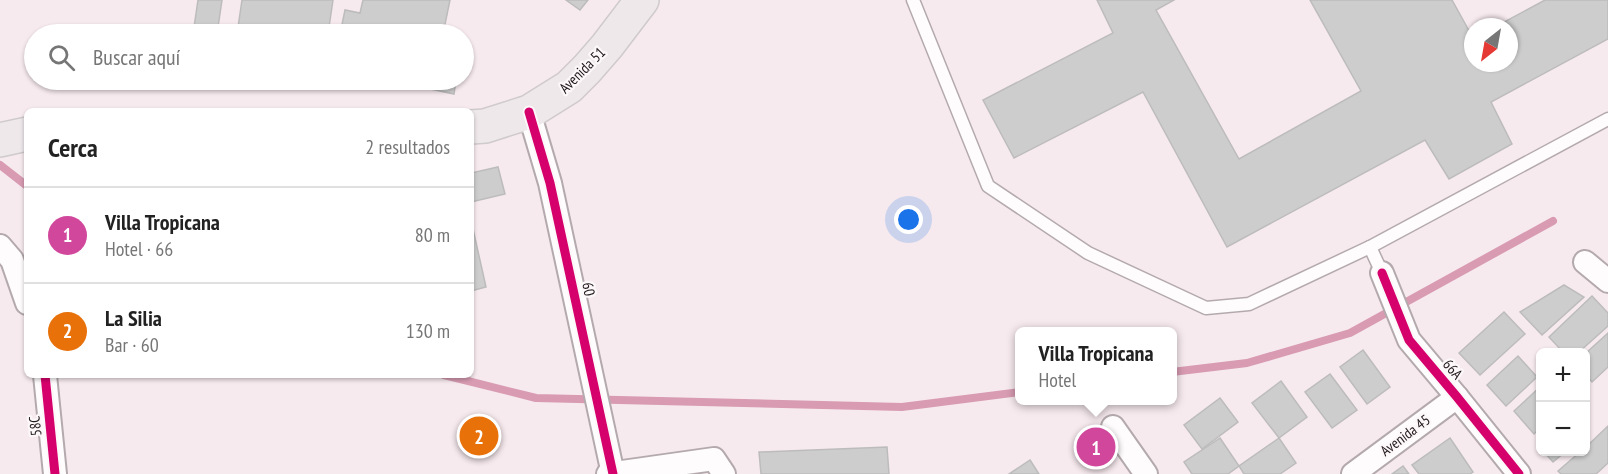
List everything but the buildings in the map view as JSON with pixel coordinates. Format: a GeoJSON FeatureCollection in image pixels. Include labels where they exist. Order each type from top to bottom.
{"type":"FeatureCollection","features":[{"type":"Feature","properties":{"kind":"main road","name":"Avenida 51"},"geometry":{"type":"LineString","coordinates":[[474,127],[484,126],[529,112],[569,87],[607,46],[642,0]]}},
{"type":"Feature","properties":{"kind":"street","name":"60"},"geometry":{"type":"LineString","coordinates":[[529,112],[550,183],[613,474]]}},
{"type":"Feature","properties":{"kind":"street"},"geometry":{"type":"LineString","coordinates":[[0,246],[12,260],[24,294]]}},
{"type":"Feature","properties":{"kind":"street"},"geometry":{"type":"LineString","coordinates":[[1585,262],[1608,281]]}},
{"type":"Feature","properties":{"kind":"street","name":"66A"},"geometry":{"type":"LineString","coordinates":[[1382,273],[1409,340],[1519,474]]}},
{"type":"Feature","properties":{"kind":"street","name":"58C"},"geometry":{"type":"LineString","coordinates":[[45,378],[56,474]]}},
{"type":"Feature","properties":{"kind":"street","name":"Avenida 45"},"geometry":{"type":"LineString","coordinates":[[1353,474],[1457,397]]}},
{"type":"Feature","properties":{"kind":"street"},"geometry":{"type":"LineString","coordinates":[[1113,427],[1146,474]]}},
{"type":"Feature","properties":{"kind":"street"},"geometry":{"type":"LineString","coordinates":[[608,474],[719,467]]}},
{"type":"Feature","properties":{"kind":"lane"},"geometry":{"type":"LineString","coordinates":[[913,0],[988,186],[1088,253],[1206,308],[1249,304],[1370,247],[1608,119]]}},
{"type":"Feature","properties":{"kind":"lane"},"geometry":{"type":"LineString","coordinates":[[1370,247],[1382,273]]}},
{"type":"Feature","properties":{"kind":"waterway"},"geometry":{"type":"LineString","coordinates":[[0,165],[24,184]]}},
{"type":"Feature","properties":{"kind":"waterway"},"geometry":{"type":"LineString","coordinates":[[1177,371],[1247,363],[1350,333],[1553,221]]}},
{"type":"Feature","properties":{"kind":"waterway"},"geometry":{"type":"LineString","coordinates":[[456,378],[536,398],[902,407],[1015,393]]}},
{"type":"Feature","properties":{"kind":"cycle path"},"geometry":{"type":"LineString","coordinates":[[529,112],[550,183],[613,474]]}},
{"type":"Feature","properties":{"kind":"cycle path"},"geometry":{"type":"LineString","coordinates":[[1382,273],[1409,340],[1519,474]]}},
{"type":"Feature","properties":{"kind":"cycle path"},"geometry":{"type":"LineString","coordinates":[[45,378],[55,474]]}},
{"type":"Feature","properties":{"kind":"place","name":"La Silia"},"geometry":{"type":"Point","coordinates":[479,436]}},
{"type":"Feature","properties":{"kind":"place","name":"Villa Tropicana"},"geometry":{"type":"Point","coordinates":[1096,447]}}]}
